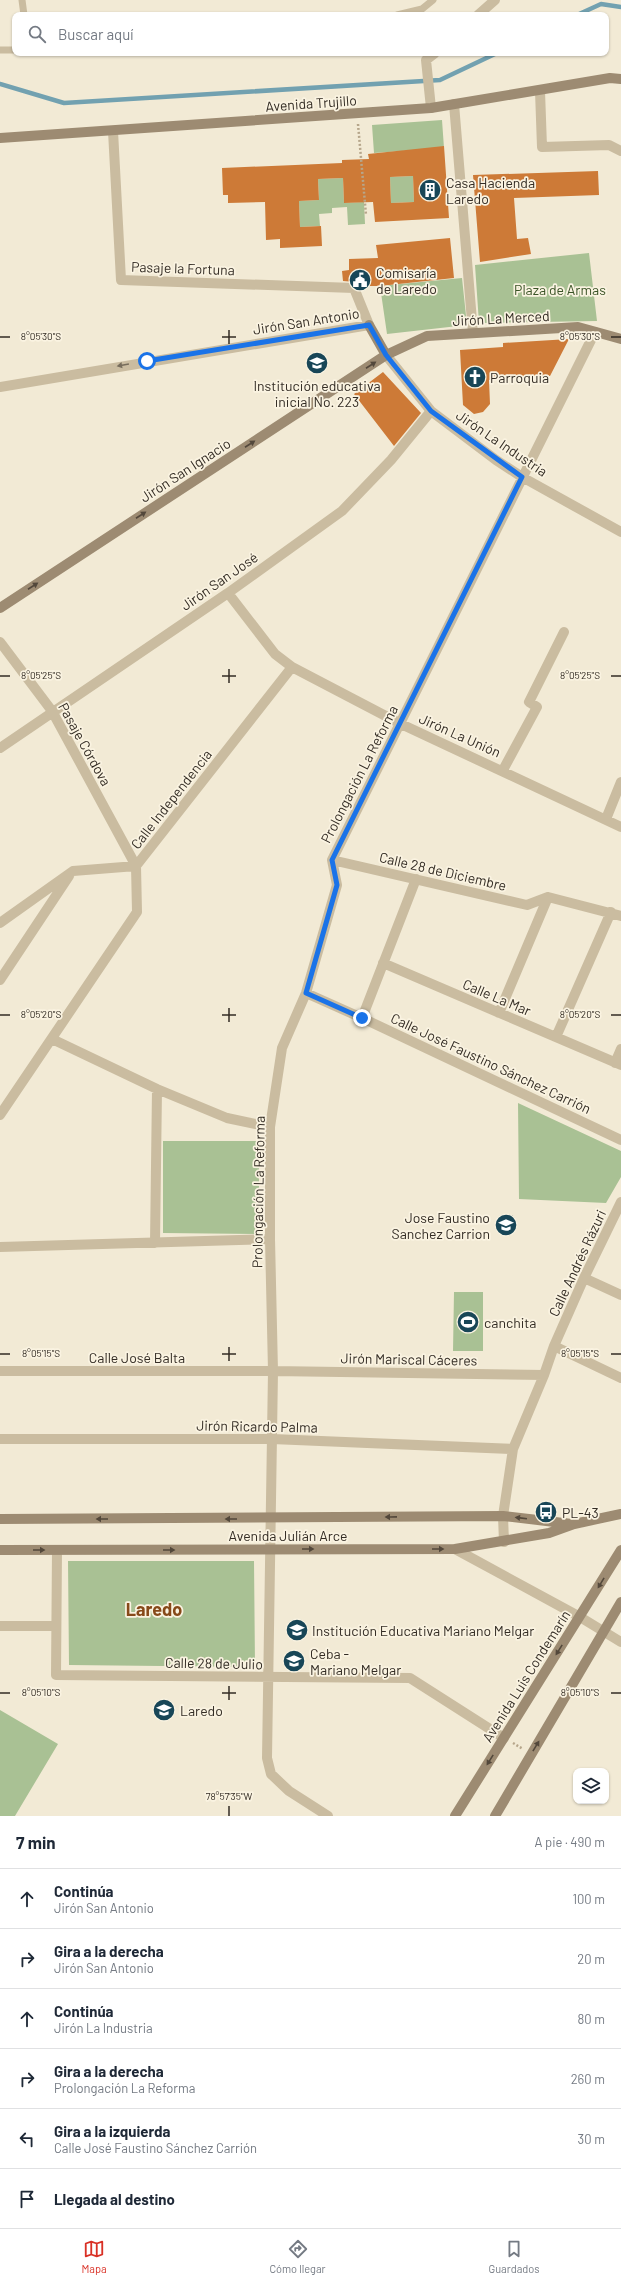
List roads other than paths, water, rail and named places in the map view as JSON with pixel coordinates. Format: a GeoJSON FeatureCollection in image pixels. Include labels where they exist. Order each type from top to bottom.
{"type":"FeatureCollection","features":[{"type":"Feature","properties":{"kind":"street"},"geometry":{"type":"LineString","coordinates":[[481,12],[495,0]]}},
{"type":"Feature","properties":{"kind":"street"},"geometry":{"type":"LineString","coordinates":[[431,56],[426,60],[431,108]]}},
{"type":"Feature","properties":{"kind":"street","name":"Avenida Trujillo"},"geometry":{"type":"LineString","coordinates":[[0,138],[113,132],[431,108],[540,91],[610,78],[621,79]]}},
{"type":"Feature","properties":{"kind":"street"},"geometry":{"type":"LineString","coordinates":[[540,91],[542,147],[609,145],[621,151]]}},
{"type":"Feature","properties":{"kind":"street"},"geometry":{"type":"LineString","coordinates":[[454,104],[473,333]]}},
{"type":"Feature","properties":{"kind":"street","name":"Pasaje la Fortuna"},"geometry":{"type":"LineString","coordinates":[[113,132],[121,280],[354,288],[369,325]]}},
{"type":"Feature","properties":{"kind":"street","name":"Jirón San Antonio"},"geometry":{"type":"LineString","coordinates":[[0,387],[369,325],[386,355]]}},
{"type":"Feature","properties":{"kind":"street","name":"Jirón La Merced"},"geometry":{"type":"LineString","coordinates":[[386,355],[427,336],[578,327],[621,339]]}},
{"type":"Feature","properties":{"kind":"street","name":"Prolongación La Reforma"},"geometry":{"type":"LineString","coordinates":[[328,1816],[289,1791],[272,1774],[267,1758],[269,1549],[273,1371],[270,1239],[270,1127],[282,1048],[306,993],[337,885],[332,860],[595,332]]}},
{"type":"Feature","properties":{"kind":"street","name":"Jirón La Industria"},"geometry":{"type":"LineString","coordinates":[[386,355],[431,411],[522,477],[621,532]]}},
{"type":"Feature","properties":{"kind":"street","name":"Jirón San Ignacio"},"geometry":{"type":"LineString","coordinates":[[0,608],[386,355]]}},
{"type":"Feature","properties":{"kind":"street","name":"Jirón San José"},"geometry":{"type":"LineString","coordinates":[[0,748],[52,711],[228,593],[342,511],[391,460],[431,411]]}},
{"type":"Feature","properties":{"kind":"street","name":"Jirón La Unión"},"geometry":{"type":"LineString","coordinates":[[228,593],[275,654],[292,667],[401,724],[503,770],[621,827]]}},
{"type":"Feature","properties":{"kind":"street"},"geometry":{"type":"LineString","coordinates":[[503,770],[537,707],[529,702],[564,632]]}},
{"type":"Feature","properties":{"kind":"street","name":"Pasaje Córdova"},"geometry":{"type":"LineString","coordinates":[[0,642],[52,711],[136,866]]}},
{"type":"Feature","properties":{"kind":"street","name":"Calle Independencia"},"geometry":{"type":"LineString","coordinates":[[72,871],[136,866],[292,667]]}},
{"type":"Feature","properties":{"kind":"street"},"geometry":{"type":"LineString","coordinates":[[606,820],[621,782]]}},
{"type":"Feature","properties":{"kind":"street","name":"Calle 28 de Diciembre"},"geometry":{"type":"LineString","coordinates":[[332,860],[527,905],[548,897]]}},
{"type":"Feature","properties":{"kind":"street"},"geometry":{"type":"LineString","coordinates":[[0,1115],[137,912],[136,866]]}},
{"type":"Feature","properties":{"kind":"street"},"geometry":{"type":"LineString","coordinates":[[0,923],[72,871]]}},
{"type":"Feature","properties":{"kind":"street"},"geometry":{"type":"LineString","coordinates":[[0,980],[72,871]]}},
{"type":"Feature","properties":{"kind":"street"},"geometry":{"type":"LineString","coordinates":[[362,1018],[416,879]]}},
{"type":"Feature","properties":{"kind":"street"},"geometry":{"type":"LineString","coordinates":[[499,1013],[548,897],[611,912],[621,916]]}},
{"type":"Feature","properties":{"kind":"street"},"geometry":{"type":"LineString","coordinates":[[556,1037],[611,912]]}},
{"type":"Feature","properties":{"kind":"street","name":"Calle La Mar"},"geometry":{"type":"LineString","coordinates":[[383,963],[618,1064]]}},
{"type":"Feature","properties":{"kind":"street","name":"Calle José Faustino Sánchez Carrión"},"geometry":{"type":"LineString","coordinates":[[306,993],[621,1140]]}},
{"type":"Feature","properties":{"kind":"street"},"geometry":{"type":"LineString","coordinates":[[52,1039],[157,1089],[227,1118],[270,1127]]}},
{"type":"Feature","properties":{"kind":"street"},"geometry":{"type":"LineString","coordinates":[[618,1064],[621,1049]]}},
{"type":"Feature","properties":{"kind":"street"},"geometry":{"type":"LineString","coordinates":[[155,1244],[157,1089]]}},
{"type":"Feature","properties":{"kind":"street","name":"Calle Andrés Rázuri"},"geometry":{"type":"LineString","coordinates":[[504,1542],[503,1516],[513,1449],[554,1346],[584,1278],[618,1215],[621,1202]]}},
{"type":"Feature","properties":{"kind":"street"},"geometry":{"type":"LineString","coordinates":[[0,1247],[155,1244],[270,1239]]}},
{"type":"Feature","properties":{"kind":"street"},"geometry":{"type":"LineString","coordinates":[[584,1278],[621,1295]]}},
{"type":"Feature","properties":{"kind":"street"},"geometry":{"type":"LineString","coordinates":[[554,1346],[621,1378]]}},
{"type":"Feature","properties":{"kind":"street","name":"Calle José Balta"},"geometry":{"type":"LineString","coordinates":[[0,1372],[273,1371]]}},
{"type":"Feature","properties":{"kind":"street","name":"Jirón Mariscal Cáceres"},"geometry":{"type":"LineString","coordinates":[[273,1371],[544,1374]]}},
{"type":"Feature","properties":{"kind":"street","name":"Jirón Ricardo Palma"},"geometry":{"type":"LineString","coordinates":[[0,1439],[272,1439],[513,1449]]}},
{"type":"Feature","properties":{"kind":"street","name":"Avenida Julián Arce"},"geometry":{"type":"LineString","coordinates":[[0,1550],[455,1549],[504,1542],[549,1533],[574,1524],[621,1514]]}},
{"type":"Feature","properties":{"kind":"street","name":"Avenida Julián Arce"},"geometry":{"type":"LineString","coordinates":[[0,1519],[503,1516],[574,1524]]}},
{"type":"Feature","properties":{"kind":"street"},"geometry":{"type":"LineString","coordinates":[[455,1549],[580,1617],[621,1642]]}},
{"type":"Feature","properties":{"kind":"street","name":"Calle 28 de Julio"},"geometry":{"type":"LineString","coordinates":[[57,1550],[56,1675],[268,1678],[410,1678],[504,1738]]}},
{"type":"Feature","properties":{"kind":"street","name":"Avenida Luis Condemarín"},"geometry":{"type":"LineString","coordinates":[[455,1816],[621,1550]]}},
{"type":"Feature","properties":{"kind":"street"},"geometry":{"type":"LineString","coordinates":[[495,1816],[621,1602]]}},
{"type":"Feature","properties":{"kind":"street"},"geometry":{"type":"LineString","coordinates":[[0,1626],[56,1626]]}},
{"type":"Feature","properties":{"kind":"lane"},"geometry":{"type":"LineString","coordinates":[[22,0],[24,12]]}},
{"type":"Feature","properties":{"kind":"lane"},"geometry":{"type":"LineString","coordinates":[[410,12],[422,9],[432,0]]}},
{"type":"Feature","properties":{"kind":"lane"},"geometry":{"type":"LineString","coordinates":[[0,50],[12,50]]}},
{"type":"Feature","properties":{"kind":"waterway"},"geometry":{"type":"LineString","coordinates":[[584,12],[601,4],[621,7]]}},
{"type":"Feature","properties":{"kind":"waterway"},"geometry":{"type":"LineString","coordinates":[[0,84],[64,103],[440,80],[491,56]]}},
{"type":"Feature","properties":{"kind":"place","name":"Casa Hacienda Laredo"},"geometry":{"type":"Point","coordinates":[430,190]}},
{"type":"Feature","properties":{"kind":"place","name":"Comisaría de Laredo"},"geometry":{"type":"Point","coordinates":[360,280]}},
{"type":"Feature","properties":{"kind":"place","name":"Institución educativa inicial No. 223"},"geometry":{"type":"Point","coordinates":[317,363]}},
{"type":"Feature","properties":{"kind":"place","name":"Parroquia"},"geometry":{"type":"Point","coordinates":[475,377]}},
{"type":"Feature","properties":{"kind":"place","name":"Jose Faustino Sanchez Carrion"},"geometry":{"type":"Point","coordinates":[506,1225]}},
{"type":"Feature","properties":{"kind":"place","name":"canchita"},"geometry":{"type":"Point","coordinates":[468,1322]}},
{"type":"Feature","properties":{"kind":"place","name":"PL-43"},"geometry":{"type":"Point","coordinates":[546,1512]}},
{"type":"Feature","properties":{"kind":"place","name":"Institución Educativa Mariano Melgar"},"geometry":{"type":"Point","coordinates":[297,1630]}},
{"type":"Feature","properties":{"kind":"place","name":"Ceba - Mariano Melgar"},"geometry":{"type":"Point","coordinates":[294,1661]}},
{"type":"Feature","properties":{"kind":"place","name":"Laredo"},"geometry":{"type":"Point","coordinates":[164,1710]}},
{"type":"Feature","properties":{"kind":"district","name":"Laredo"},"geometry":{"type":"Point","coordinates":[154,1609]}},
{"type":"Feature","properties":{"kind":"park label","name":"Plaza de Armas"},"geometry":{"type":"Point","coordinates":[560,289]}}]}
